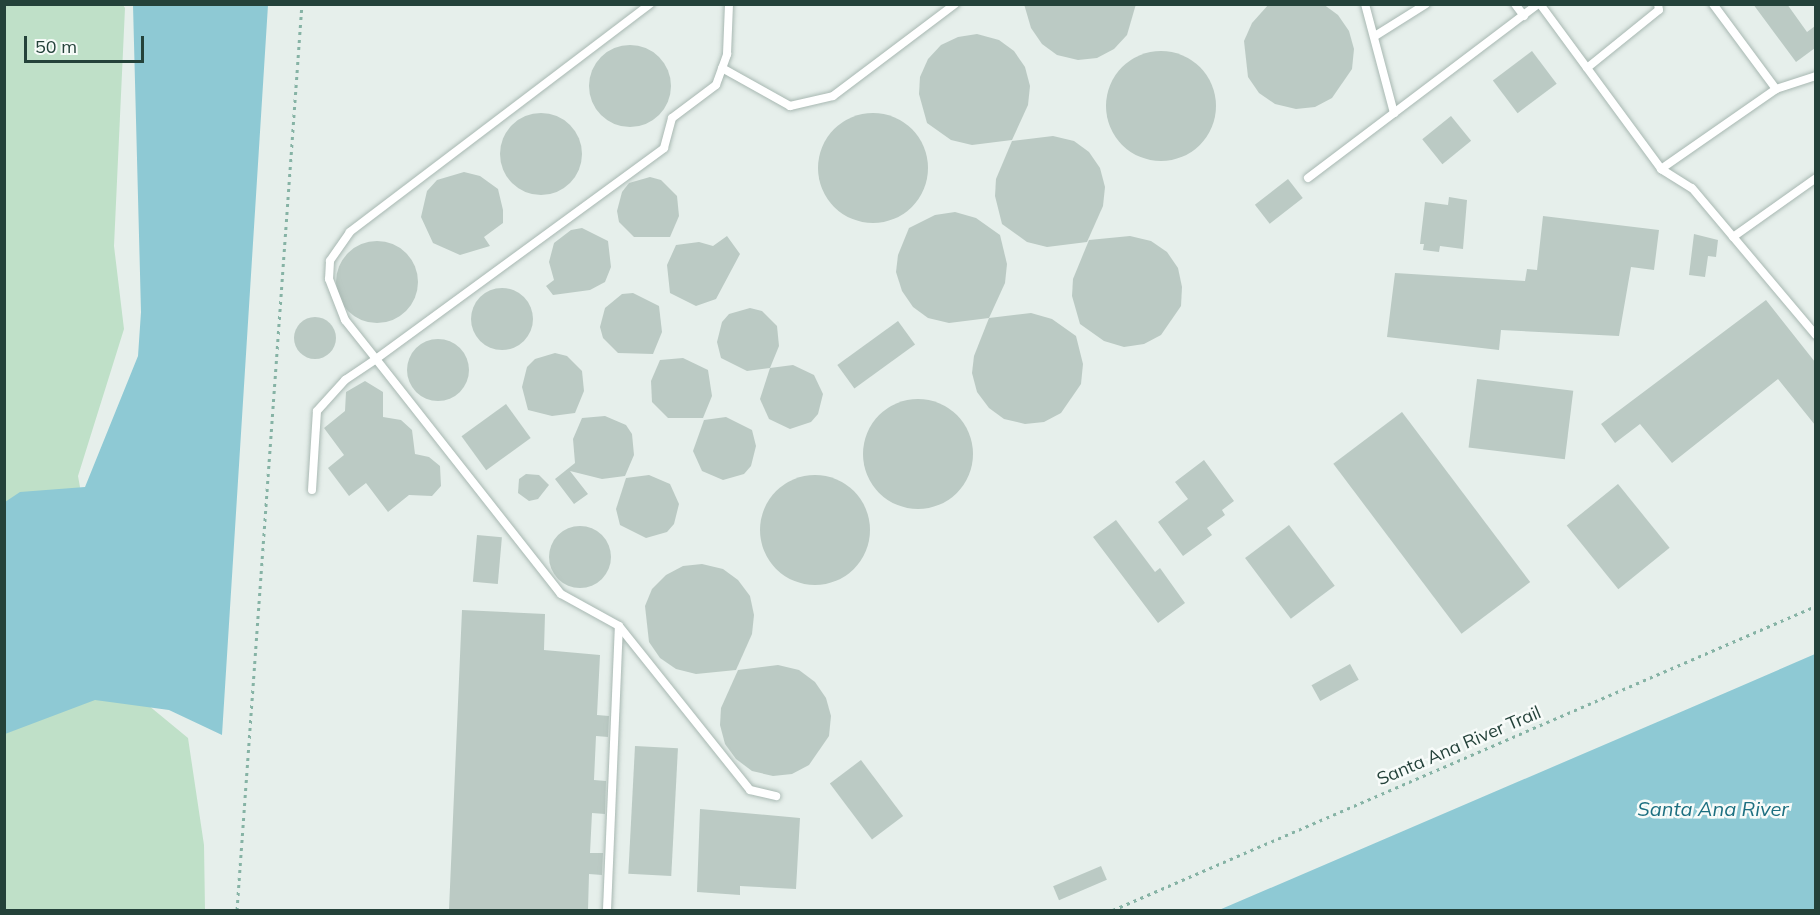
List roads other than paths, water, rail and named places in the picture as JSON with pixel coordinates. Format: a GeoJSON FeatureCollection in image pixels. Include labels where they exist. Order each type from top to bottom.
{"type":"FeatureCollection","features":[{"type":"Feature","properties":{"kind":"lane"},"geometry":{"type":"LineString","coordinates":[[650,4],[350,232],[330,261],[329,279],[345,320],[561,594],[619,626],[750,790],[776,796]]}},
{"type":"Feature","properties":{"kind":"lane"},"geometry":{"type":"LineString","coordinates":[[312,490],[318,411],[345,380],[664,148],[672,118],[716,85],[727,54],[729,4]]}},
{"type":"Feature","properties":{"kind":"lane"},"geometry":{"type":"LineString","coordinates":[[722,68],[790,106],[833,96],[955,4]]}},
{"type":"Feature","properties":{"kind":"lane"},"geometry":{"type":"LineString","coordinates":[[1365,4],[1394,113]]}},
{"type":"Feature","properties":{"kind":"lane"},"geometry":{"type":"LineString","coordinates":[[1375,36],[1426,4]]}},
{"type":"Feature","properties":{"kind":"lane"},"geometry":{"type":"LineString","coordinates":[[1515,4],[1524,16]]}},
{"type":"Feature","properties":{"kind":"lane"},"geometry":{"type":"LineString","coordinates":[[1308,178],[1539,4],[1661,169],[1692,188],[1815,335]]}},
{"type":"Feature","properties":{"kind":"lane"},"geometry":{"type":"LineString","coordinates":[[1587,68],[1659,10],[1658,4]]}},
{"type":"Feature","properties":{"kind":"lane"},"geometry":{"type":"LineString","coordinates":[[1713,4],[1776,89]]}},
{"type":"Feature","properties":{"kind":"lane"},"geometry":{"type":"LineString","coordinates":[[1661,169],[1776,89],[1815,76]]}},
{"type":"Feature","properties":{"kind":"lane"},"geometry":{"type":"LineString","coordinates":[[1733,237],[1815,178]]}},
{"type":"Feature","properties":{"kind":"lane"},"geometry":{"type":"LineString","coordinates":[[607,910],[619,626]]}},
{"type":"Feature","properties":{"kind":"water"},"geometry":{"type":"Polygon","coordinates":[[[133,5],[268,5],[222,735],[169,710],[95,700],[5,734],[5,502],[20,492],[85,487],[138,356],[141,312],[133,5]]]}},
{"type":"Feature","properties":{"kind":"water","name":"Santa Ana River"},"geometry":{"type":"Polygon","coordinates":[[[1815,654],[1815,910],[1219,910],[1725,693],[1815,654]]]}}]}
